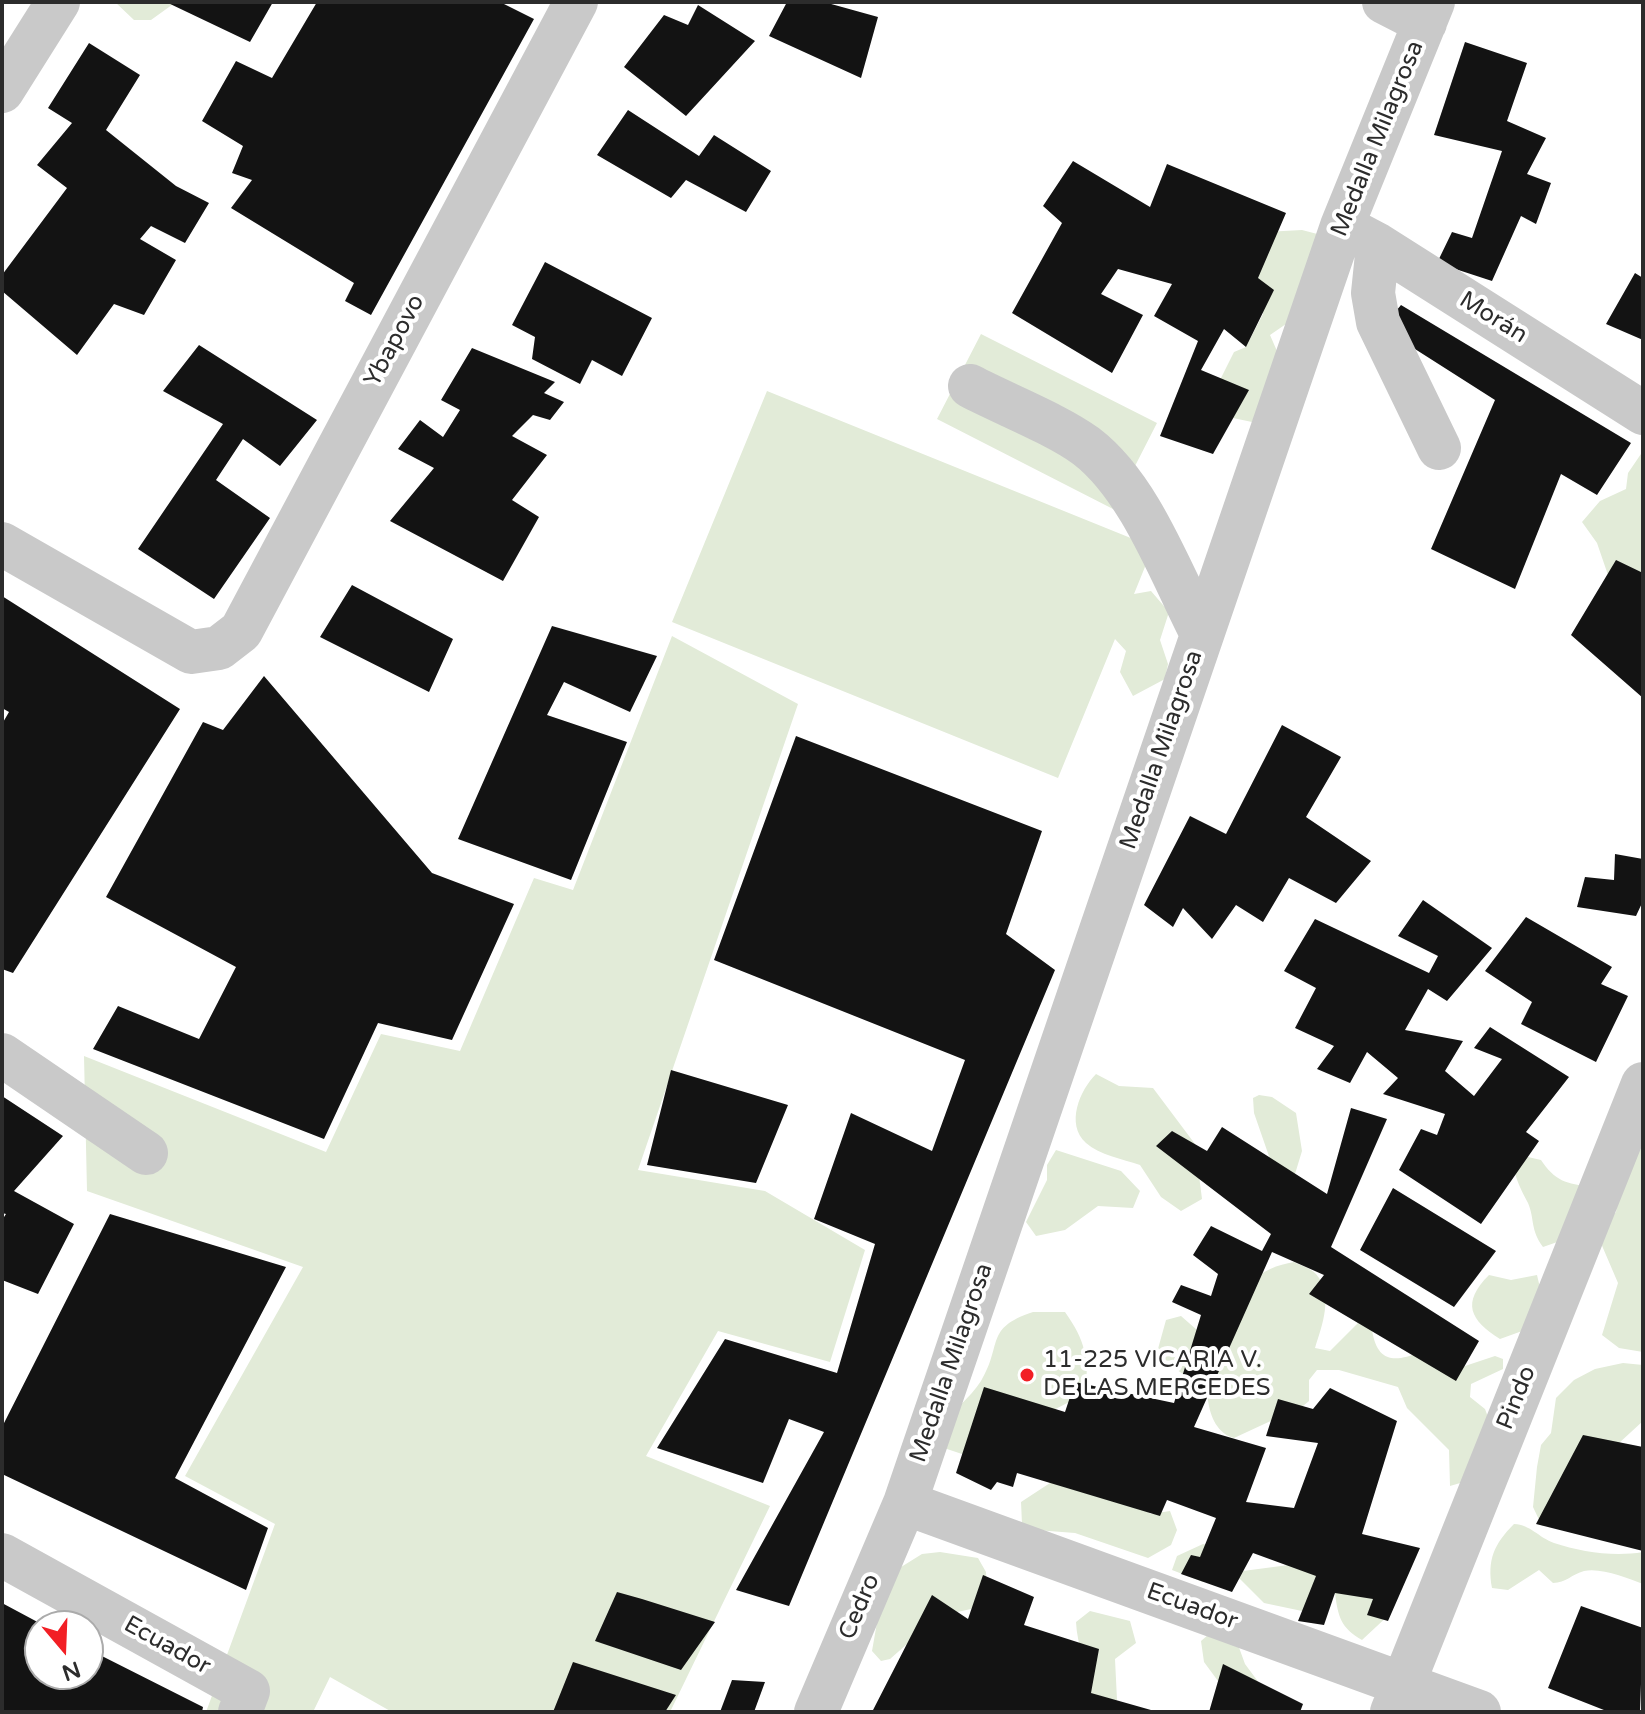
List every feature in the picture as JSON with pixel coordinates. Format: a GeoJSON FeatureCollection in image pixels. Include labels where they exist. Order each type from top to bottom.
{"type":"FeatureCollection","features":[{"type":"Feature","properties":{"kind":"street"},"geometry":{"type":"LineString","coordinates":[[2,91],[58,2]]}},
{"type":"Feature","properties":{"kind":"street","name":"Ybapovo"},"geometry":{"type":"LineString","coordinates":[[2,544],[191,652],[219,648],[241,631],[576,2]]}},
{"type":"Feature","properties":{"kind":"street"},"geometry":{"type":"LineString","coordinates":[[1384,2],[1429,12]]}},
{"type":"Feature","properties":{"kind":"street","name":"Medalla Milagrosa"},"geometry":{"type":"LineString","coordinates":[[905,1503],[1202,634],[1360,236],[1429,12]]}},
{"type":"Feature","properties":{"kind":"street"},"geometry":{"type":"LineString","coordinates":[[1360,236],[1378,322],[1439,448]]}},
{"type":"Feature","properties":{"kind":"street","name":"Morán"},"geometry":{"type":"LineString","coordinates":[[1360,236],[1643,413]]}},
{"type":"Feature","properties":{"kind":"street"},"geometry":{"type":"LineString","coordinates":[[970,386],[1085,445],[1114,475],[1132,496],[1202,634]]}},
{"type":"Feature","properties":{"kind":"street"},"geometry":{"type":"LineString","coordinates":[[2,1055],[146,1153]]}},
{"type":"Feature","properties":{"kind":"street","name":"Pindo"},"geometry":{"type":"LineString","coordinates":[[1397,1698],[1643,1084]]}},
{"type":"Feature","properties":{"kind":"street","name":"Ecuador"},"geometry":{"type":"LineString","coordinates":[[905,1503],[1397,1698],[1479,1712]]}},
{"type":"Feature","properties":{"kind":"street","name":"Cedro"},"geometry":{"type":"LineString","coordinates":[[816,1712],[905,1503]]}},
{"type":"Feature","properties":{"kind":"street","name":"Ecuador"},"geometry":{"type":"LineString","coordinates":[[2,1555],[244,1701]]}},
{"type":"Feature","properties":{"kind":"green space"},"geometry":{"type":"Polygon","coordinates":[[[115,2],[176,2],[151,20],[134,20],[115,2]]]}},
{"type":"Feature","properties":{"kind":"green space"},"geometry":{"type":"Polygon","coordinates":[[[1302,230],[1325,236],[1286,324],[1270,335],[1280,358],[1252,422],[1233,418],[1221,378],[1234,352],[1246,347],[1263,314],[1258,278],[1265,232],[1302,230]]]}},
{"type":"Feature","properties":{"kind":"green space"},"geometry":{"type":"Polygon","coordinates":[[[981,334],[1157,423],[1113,509],[937,419],[981,334]]]}},
{"type":"Feature","properties":{"kind":"green space"},"geometry":{"type":"Polygon","coordinates":[[[767,391],[1153,547],[1134,594],[1151,591],[1169,612],[1160,640],[1168,664],[1165,679],[1133,696],[1120,672],[1126,651],[1115,639],[1058,778],[672,622],[767,391]]]}},
{"type":"Feature","properties":{"kind":"green space"},"geometry":{"type":"Polygon","coordinates":[[[1643,451],[1643,573],[1608,575],[1597,543],[1582,522],[1600,501],[1626,489],[1628,473],[1643,451]]]}},
{"type":"Feature","properties":{"kind":"green space"},"geometry":{"type":"Polygon","coordinates":[[[672,636],[798,704],[638,1170],[765,1191],[865,1250],[830,1362],[718,1331],[646,1456],[770,1506],[670,1712],[392,1712],[330,1677],[313,1712],[206,1712],[275,1524],[185,1476],[303,1267],[87,1191],[84,1056],[326,1152],[381,1034],[460,1051],[534,878],[573,890],[672,636]]]}},
{"type":"Feature","properties":{"kind":"green space"},"geometry":{"type":"Polygon","coordinates":[[[1096,1074],[1119,1086],[1153,1088],[1195,1144],[1202,1199],[1181,1211],[1161,1197],[1140,1165],[1104,1154],[1086,1143],[1076,1126],[1077,1107],[1096,1074]]]}},
{"type":"Feature","properties":{"kind":"green space"},"geometry":{"type":"Polygon","coordinates":[[[1259,1095],[1272,1097],[1296,1113],[1302,1151],[1295,1174],[1271,1162],[1254,1113],[1253,1098],[1259,1095]]]}},
{"type":"Feature","properties":{"kind":"green space"},"geometry":{"type":"Polygon","coordinates":[[[1643,1138],[1643,1352],[1619,1348],[1602,1335],[1618,1283],[1600,1241],[1603,1228],[1616,1212],[1618,1198],[1643,1138]]]}},
{"type":"Feature","properties":{"kind":"green space"},"geometry":{"type":"Polygon","coordinates":[[[1056,1150],[1121,1171],[1140,1191],[1133,1208],[1098,1206],[1065,1230],[1036,1236],[1026,1222],[1047,1180],[1047,1165],[1056,1150]]]}},
{"type":"Feature","properties":{"kind":"green space"},"geometry":{"type":"Polygon","coordinates":[[[1528,1157],[1541,1160],[1562,1180],[1591,1186],[1583,1233],[1543,1247],[1536,1235],[1530,1209],[1513,1165],[1528,1157]]]}},
{"type":"Feature","properties":{"kind":"green space"},"geometry":{"type":"Polygon","coordinates":[[[1294,1262],[1314,1272],[1324,1291],[1325,1311],[1315,1348],[1330,1351],[1358,1323],[1372,1330],[1378,1348],[1388,1357],[1402,1358],[1420,1352],[1444,1373],[1495,1356],[1503,1359],[1503,1369],[1471,1384],[1470,1397],[1485,1409],[1491,1425],[1467,1481],[1450,1486],[1449,1450],[1407,1408],[1398,1387],[1339,1370],[1317,1370],[1309,1380],[1309,1401],[1303,1406],[1234,1438],[1219,1429],[1211,1413],[1209,1394],[1247,1291],[1255,1279],[1265,1272],[1294,1262]]]}},
{"type":"Feature","properties":{"kind":"green space"},"geometry":{"type":"Polygon","coordinates":[[[1489,1275],[1511,1280],[1537,1275],[1545,1309],[1536,1326],[1500,1339],[1482,1325],[1476,1318],[1472,1303],[1480,1285],[1489,1275]]]}},
{"type":"Feature","properties":{"kind":"green space"},"geometry":{"type":"Polygon","coordinates":[[[1033,1312],[1065,1312],[1072,1322],[1084,1351],[1087,1371],[1085,1394],[965,1455],[944,1448],[938,1427],[981,1381],[1001,1331],[1007,1324],[1033,1312]]]}},
{"type":"Feature","properties":{"kind":"green space"},"geometry":{"type":"Polygon","coordinates":[[[1181,1316],[1197,1330],[1183,1374],[1156,1356],[1166,1320],[1181,1316]]]}},
{"type":"Feature","properties":{"kind":"green space"},"geometry":{"type":"Polygon","coordinates":[[[1623,1363],[1643,1365],[1643,1421],[1606,1455],[1556,1521],[1542,1526],[1533,1507],[1537,1467],[1541,1445],[1551,1433],[1556,1398],[1574,1380],[1595,1369],[1623,1363]]]}},
{"type":"Feature","properties":{"kind":"green space"},"geometry":{"type":"Polygon","coordinates":[[[1070,1480],[1132,1502],[1151,1514],[1170,1511],[1177,1530],[1171,1545],[1148,1558],[1075,1533],[1036,1530],[1022,1524],[1021,1502],[1050,1483],[1070,1480]]]}},
{"type":"Feature","properties":{"kind":"green space"},"geometry":{"type":"Polygon","coordinates":[[[1514,1524],[1548,1541],[1575,1549],[1609,1554],[1643,1552],[1643,1584],[1598,1570],[1580,1572],[1562,1582],[1553,1583],[1539,1570],[1508,1590],[1492,1588],[1491,1561],[1501,1538],[1514,1524]]]}},
{"type":"Feature","properties":{"kind":"green space"},"geometry":{"type":"Polygon","coordinates":[[[1203,1544],[1224,1548],[1243,1571],[1304,1563],[1316,1576],[1314,1606],[1302,1611],[1264,1603],[1239,1578],[1203,1582],[1172,1570],[1177,1556],[1203,1544]]]}},
{"type":"Feature","properties":{"kind":"green space"},"geometry":{"type":"Polygon","coordinates":[[[940,1552],[978,1558],[986,1572],[987,1592],[971,1609],[939,1616],[890,1659],[881,1661],[872,1651],[885,1577],[922,1554],[940,1552]]]}},
{"type":"Feature","properties":{"kind":"green space"},"geometry":{"type":"Polygon","coordinates":[[[1347,1583],[1365,1585],[1391,1613],[1362,1640],[1345,1626],[1338,1609],[1335,1593],[1347,1583]]]}},
{"type":"Feature","properties":{"kind":"green space"},"geometry":{"type":"Polygon","coordinates":[[[1090,1611],[1130,1621],[1136,1643],[1115,1659],[1117,1700],[1109,1706],[1091,1693],[1078,1639],[1076,1622],[1090,1611]]]}},
{"type":"Feature","properties":{"kind":"green space"},"geometry":{"type":"Polygon","coordinates":[[[1208,1635],[1237,1642],[1245,1664],[1274,1703],[1245,1687],[1218,1681],[1204,1662],[1201,1641],[1208,1635]]]}},
{"type":"Feature","properties":{"kind":"building"},"geometry":{"type":"Polygon","coordinates":[[[166,2],[273,2],[250,42],[166,2]]]}},
{"type":"Feature","properties":{"kind":"building"},"geometry":{"type":"Polygon","coordinates":[[[317,2],[500,2],[534,19],[371,315],[345,301],[354,283],[231,208],[252,180],[232,173],[243,146],[202,121],[236,61],[272,78],[317,2]]]}},
{"type":"Feature","properties":{"kind":"building"},"geometry":{"type":"Polygon","coordinates":[[[787,2],[824,2],[878,17],[861,78],[769,36],[787,2]]]}},
{"type":"Feature","properties":{"kind":"building"},"geometry":{"type":"Polygon","coordinates":[[[698,5],[755,41],[686,116],[624,67],[664,15],[688,25],[698,5]]]}},
{"type":"Feature","properties":{"kind":"building"},"geometry":{"type":"Polygon","coordinates":[[[1465,42],[1527,63],[1507,121],[1546,138],[1527,174],[1551,183],[1536,224],[1521,216],[1492,281],[1437,263],[1452,232],[1472,238],[1502,151],[1434,135],[1465,42]]]}},
{"type":"Feature","properties":{"kind":"building"},"geometry":{"type":"Polygon","coordinates":[[[89,43],[140,75],[106,130],[176,186],[209,203],[185,243],[151,226],[140,239],[176,260],[144,315],[114,304],[77,355],[2,291],[2,275],[67,188],[37,165],[72,123],[48,108],[89,43]]]}},
{"type":"Feature","properties":{"kind":"building"},"geometry":{"type":"Polygon","coordinates":[[[628,110],[699,156],[714,135],[771,171],[746,212],[686,180],[671,198],[597,155],[628,110]]]}},
{"type":"Feature","properties":{"kind":"building"},"geometry":{"type":"Polygon","coordinates":[[[1073,161],[1150,207],[1167,164],[1286,213],[1258,278],[1274,290],[1246,347],[1224,329],[1201,370],[1249,390],[1213,454],[1160,436],[1198,341],[1154,316],[1172,284],[1118,269],[1101,294],[1143,315],[1112,373],[1012,313],[1062,223],[1043,206],[1073,161]]]}},
{"type":"Feature","properties":{"kind":"building"},"geometry":{"type":"Polygon","coordinates":[[[545,262],[652,318],[622,376],[592,360],[580,384],[532,359],[535,337],[512,325],[545,262]]]}},
{"type":"Feature","properties":{"kind":"building"},"geometry":{"type":"Polygon","coordinates":[[[1635,273],[1643,278],[1643,340],[1606,324],[1635,273]]]}},
{"type":"Feature","properties":{"kind":"building"},"geometry":{"type":"Polygon","coordinates":[[[1401,305],[1631,443],[1597,495],[1561,474],[1515,589],[1431,549],[1495,400],[1382,328],[1401,305]]]}},
{"type":"Feature","properties":{"kind":"building"},"geometry":{"type":"Polygon","coordinates":[[[199,345],[317,420],[280,466],[243,439],[216,480],[270,518],[214,599],[138,549],[223,424],[163,391],[199,345]]]}},
{"type":"Feature","properties":{"kind":"building"},"geometry":{"type":"Polygon","coordinates":[[[472,348],[555,382],[544,393],[564,402],[550,420],[533,415],[512,436],[547,455],[512,500],[539,517],[503,581],[390,521],[434,468],[398,449],[420,420],[443,437],[460,410],[441,400],[472,348]]]}},
{"type":"Feature","properties":{"kind":"building"},"geometry":{"type":"Polygon","coordinates":[[[1616,560],[1643,573],[1643,698],[1571,635],[1616,560]]]}},
{"type":"Feature","properties":{"kind":"building"},"geometry":{"type":"Polygon","coordinates":[[[352,585],[453,639],[429,692],[320,637],[352,585]]]}},
{"type":"Feature","properties":{"kind":"building"},"geometry":{"type":"Polygon","coordinates":[[[2,596],[180,709],[13,973],[2,969],[2,724],[9,712],[2,708],[2,596]]]}},
{"type":"Feature","properties":{"kind":"building"},"geometry":{"type":"Polygon","coordinates":[[[552,626],[657,656],[630,712],[564,682],[547,715],[627,742],[571,880],[458,839],[552,626]]]}},
{"type":"Feature","properties":{"kind":"building"},"geometry":{"type":"Polygon","coordinates":[[[264,676],[432,873],[514,904],[452,1040],[378,1023],[324,1139],[93,1049],[118,1006],[199,1039],[236,967],[106,897],[203,722],[223,730],[264,676]]]}},
{"type":"Feature","properties":{"kind":"building"},"geometry":{"type":"Polygon","coordinates":[[[1282,725],[1341,757],[1306,817],[1371,861],[1336,903],[1289,878],[1263,922],[1236,905],[1212,939],[1183,908],[1173,927],[1144,905],[1190,816],[1226,834],[1282,725]]]}},
{"type":"Feature","properties":{"kind":"building"},"geometry":{"type":"Polygon","coordinates":[[[796,736],[1042,831],[1006,934],[1055,970],[789,1606],[736,1590],[824,1432],[789,1419],[763,1483],[657,1448],[725,1339],[837,1373],[875,1244],[814,1219],[851,1113],[932,1151],[965,1060],[714,960],[796,736]]]}},
{"type":"Feature","properties":{"kind":"building"},"geometry":{"type":"Polygon","coordinates":[[[1615,854],[1643,859],[1643,901],[1636,916],[1577,907],[1585,877],[1614,880],[1615,854]]]}},
{"type":"Feature","properties":{"kind":"building"},"geometry":{"type":"Polygon","coordinates":[[[1423,900],[1492,948],[1447,1001],[1428,989],[1405,1030],[1463,1041],[1445,1071],[1474,1096],[1502,1059],[1474,1048],[1490,1027],[1569,1077],[1526,1132],[1539,1141],[1481,1224],[1399,1170],[1421,1129],[1437,1135],[1445,1114],[1383,1094],[1398,1078],[1367,1052],[1350,1083],[1317,1069],[1334,1046],[1295,1028],[1316,988],[1284,971],[1315,919],[1429,973],[1438,956],[1398,936],[1423,900]]]}},
{"type":"Feature","properties":{"kind":"building"},"geometry":{"type":"Polygon","coordinates":[[[1526,917],[1612,967],[1601,984],[1628,996],[1596,1062],[1521,1024],[1532,1002],[1485,971],[1526,917]]]}},
{"type":"Feature","properties":{"kind":"building"},"geometry":{"type":"Polygon","coordinates":[[[671,1070],[788,1105],[756,1183],[647,1165],[671,1070]]]}},
{"type":"Feature","properties":{"kind":"building"},"geometry":{"type":"Polygon","coordinates":[[[2,1096],[63,1136],[14,1191],[74,1224],[38,1294],[2,1280],[2,1220],[6,1214],[2,1213],[2,1096]]]}},
{"type":"Feature","properties":{"kind":"building"},"geometry":{"type":"Polygon","coordinates":[[[1351,1108],[1387,1119],[1331,1247],[1479,1341],[1456,1381],[1309,1294],[1324,1275],[1272,1252],[1194,1427],[1266,1448],[1246,1502],[1294,1508],[1318,1443],[1266,1436],[1278,1399],[1313,1409],[1330,1388],[1397,1421],[1362,1534],[1420,1548],[1388,1621],[1367,1615],[1373,1599],[1335,1593],[1324,1625],[1298,1621],[1316,1576],[1253,1553],[1232,1592],[1181,1574],[1191,1555],[1200,1557],[1216,1518],[1167,1500],[1160,1516],[1017,1473],[1013,1487],[997,1482],[991,1490],[956,1473],[984,1387],[1065,1412],[1075,1382],[1174,1403],[1201,1315],[1172,1302],[1181,1285],[1211,1296],[1218,1274],[1193,1255],[1211,1226],[1262,1251],[1271,1234],[1156,1146],[1172,1131],[1207,1151],[1222,1127],[1327,1194],[1351,1108]]]}},
{"type":"Feature","properties":{"kind":"building"},"geometry":{"type":"Polygon","coordinates":[[[1393,1188],[1496,1251],[1454,1307],[1360,1250],[1393,1188]]]}},
{"type":"Feature","properties":{"kind":"building"},"geometry":{"type":"Polygon","coordinates":[[[110,1214],[286,1267],[175,1478],[268,1528],[246,1590],[2,1474],[2,1427],[110,1214]]]}},
{"type":"Feature","properties":{"kind":"building"},"geometry":{"type":"Polygon","coordinates":[[[1583,1435],[1643,1447],[1643,1551],[1536,1524],[1583,1435]]]}},
{"type":"Feature","properties":{"kind":"building"},"geometry":{"type":"Polygon","coordinates":[[[983,1575],[1034,1597],[1024,1625],[1099,1649],[1091,1693],[1158,1712],[872,1712],[932,1595],[968,1619],[983,1575]]]}},
{"type":"Feature","properties":{"kind":"building"},"geometry":{"type":"Polygon","coordinates":[[[617,1592],[715,1622],[681,1670],[595,1641],[617,1592]]]}},
{"type":"Feature","properties":{"kind":"building"},"geometry":{"type":"Polygon","coordinates":[[[2,1603],[24,1615],[24,1690],[104,1690],[104,1657],[203,1707],[202,1712],[2,1712],[2,1603]]]}},
{"type":"Feature","properties":{"kind":"building"},"geometry":{"type":"Polygon","coordinates":[[[1581,1606],[1643,1628],[1640,1712],[1609,1712],[1548,1688],[1581,1606]]]}},
{"type":"Feature","properties":{"kind":"building"},"geometry":{"type":"Polygon","coordinates":[[[573,1662],[676,1695],[665,1712],[553,1712],[573,1662]]]}},
{"type":"Feature","properties":{"kind":"building"},"geometry":{"type":"Polygon","coordinates":[[[1223,1664],[1303,1704],[1300,1712],[1209,1712],[1223,1664]]]}},
{"type":"Feature","properties":{"kind":"building"},"geometry":{"type":"Polygon","coordinates":[[[732,1680],[765,1682],[754,1712],[720,1712],[732,1680]]]}},
{"type":"Feature","properties":{"kind":"place","name":"11-225 VICARIA V. DE LAS MERCEDES"},"geometry":{"type":"Point","coordinates":[1027,1375]}}]}
